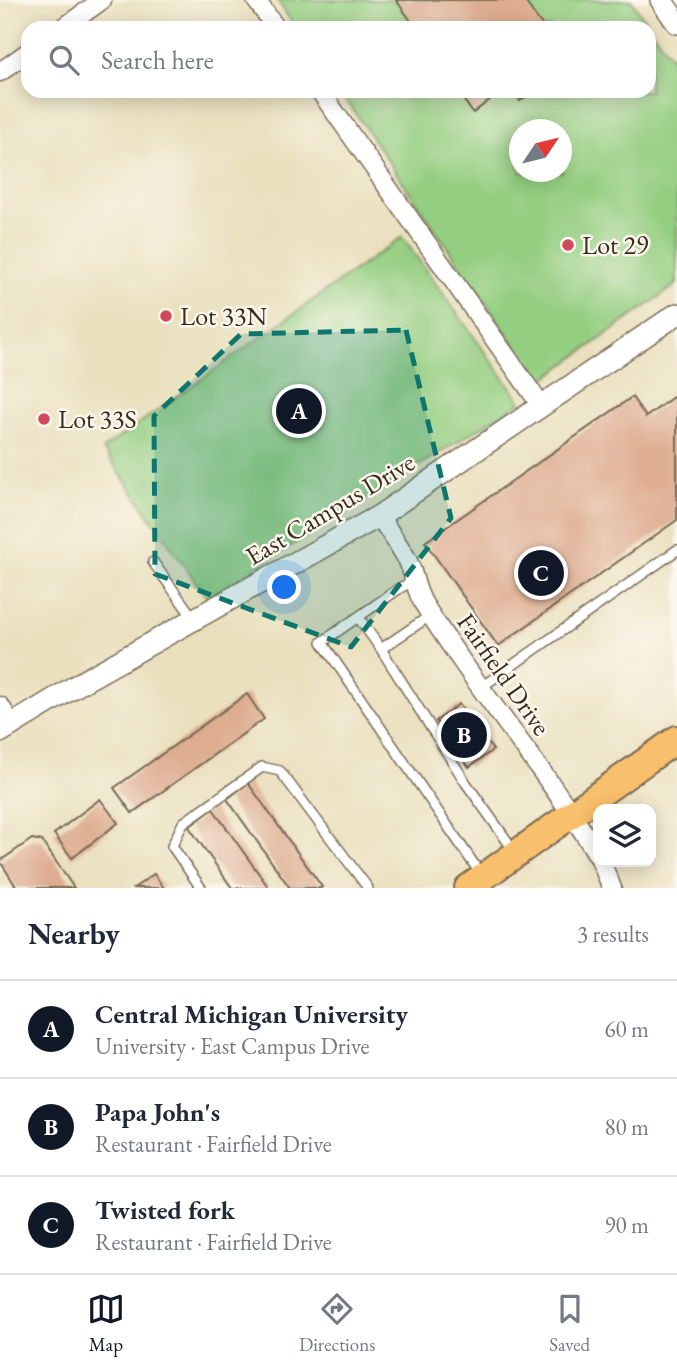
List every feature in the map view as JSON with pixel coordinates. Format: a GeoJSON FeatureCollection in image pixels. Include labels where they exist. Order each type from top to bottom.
{"type":"FeatureCollection","features":[{"type":"Feature","properties":{"kind":"main road"},"geometry":{"type":"LineString","coordinates":[[475,883],[677,739]]}},
{"type":"Feature","properties":{"kind":"street"},"geometry":{"type":"LineString","coordinates":[[73,21],[102,0]]}},
{"type":"Feature","properties":{"kind":"street"},"geometry":{"type":"LineString","coordinates":[[256,0],[271,21]]}},
{"type":"Feature","properties":{"kind":"street"},"geometry":{"type":"LineString","coordinates":[[661,0],[677,23]]}},
{"type":"Feature","properties":{"kind":"street"},"geometry":{"type":"LineString","coordinates":[[0,72],[21,57]]}},
{"type":"Feature","properties":{"kind":"street"},"geometry":{"type":"LineString","coordinates":[[325,98],[542,407]]}},
{"type":"Feature","properties":{"kind":"street","name":"East Campus Drive"},"geometry":{"type":"LineString","coordinates":[[4,721],[50,700],[379,516],[677,314]]}},
{"type":"Feature","properties":{"kind":"street","name":"Fairfield Drive"},"geometry":{"type":"LineString","coordinates":[[379,516],[409,563],[420,598],[593,848]]}},
{"type":"Feature","properties":{"kind":"street"},"geometry":{"type":"LineString","coordinates":[[603,867],[611,888]]}},
{"type":"Feature","properties":{"kind":"lane"},"geometry":{"type":"LineString","coordinates":[[480,688],[677,550]]}},
{"type":"Feature","properties":{"kind":"lane"},"geometry":{"type":"LineString","coordinates":[[153,562],[194,619]]}},
{"type":"Feature","properties":{"kind":"lane"},"geometry":{"type":"LineString","coordinates":[[413,581],[322,642],[475,883]]}},
{"type":"Feature","properties":{"kind":"lane"},"geometry":{"type":"LineString","coordinates":[[381,649],[431,615]]}},
{"type":"Feature","properties":{"kind":"lane"},"geometry":{"type":"LineString","coordinates":[[358,617],[466,783],[516,853]]}},
{"type":"Feature","properties":{"kind":"lane"},"geometry":{"type":"LineString","coordinates":[[201,888],[172,846],[183,823],[262,767],[280,771],[368,888]]}},
{"type":"Feature","properties":{"kind":"highlighted area"},"geometry":{"type":"Polygon","coordinates":[[[406,330],[451,518],[351,647],[155,574],[154,416],[241,334],[406,330]]]}},
{"type":"Feature","properties":{"kind":"green space"},"geometry":{"type":"Polygon","coordinates":[[[277,0],[631,0],[646,21],[291,21],[277,0]]]}},
{"type":"Feature","properties":{"kind":"green space"},"geometry":{"type":"Polygon","coordinates":[[[656,36],[677,66],[677,284],[540,382],[345,98],[656,98],[656,36]]]}},
{"type":"Feature","properties":{"kind":"green space"},"geometry":{"type":"Polygon","coordinates":[[[402,237],[521,402],[207,598],[103,449],[402,237]]]}},
{"type":"Feature","properties":{"kind":"building"},"geometry":{"type":"Polygon","coordinates":[[[396,0],[524,0],[539,21],[411,21],[396,0]]]}},
{"type":"Feature","properties":{"kind":"building"},"geometry":{"type":"Polygon","coordinates":[[[462,98],[492,98],[473,113],[462,98]]]}},
{"type":"Feature","properties":{"kind":"building"},"geometry":{"type":"Polygon","coordinates":[[[632,397],[646,417],[673,397],[677,402],[677,520],[498,646],[425,542],[632,397]]]}},
{"type":"Feature","properties":{"kind":"building"},"geometry":{"type":"Polygon","coordinates":[[[247,694],[264,719],[132,813],[114,788],[247,694]]]}},
{"type":"Feature","properties":{"kind":"building"},"geometry":{"type":"Polygon","coordinates":[[[459,704],[493,750],[469,767],[436,721],[459,704]]]}},
{"type":"Feature","properties":{"kind":"building"},"geometry":{"type":"Polygon","coordinates":[[[248,783],[321,888],[290,888],[227,799],[248,783]]]}},
{"type":"Feature","properties":{"kind":"building"},"geometry":{"type":"Polygon","coordinates":[[[100,799],[118,823],[72,858],[54,834],[100,799]]]}},
{"type":"Feature","properties":{"kind":"building"},"geometry":{"type":"Polygon","coordinates":[[[213,809],[269,888],[232,888],[189,827],[213,809]]]}},
{"type":"Feature","properties":{"kind":"building"},"geometry":{"type":"Polygon","coordinates":[[[32,839],[42,841],[74,888],[17,888],[0,861],[32,839]]]}},
{"type":"Feature","properties":{"kind":"building"},"geometry":{"type":"Polygon","coordinates":[[[154,874],[164,888],[134,888],[154,874]]]}},
{"type":"Feature","properties":{"kind":"place","name":"Lot 29"},"geometry":{"type":"Point","coordinates":[568,245]}},
{"type":"Feature","properties":{"kind":"place","name":"Lot 33N"},"geometry":{"type":"Point","coordinates":[166,316]}},
{"type":"Feature","properties":{"kind":"place","name":"Central Michigan University"},"geometry":{"type":"Point","coordinates":[299,411]}},
{"type":"Feature","properties":{"kind":"place","name":"Lot 33S"},"geometry":{"type":"Point","coordinates":[44,419]}},
{"type":"Feature","properties":{"kind":"place","name":"Twisted fork"},"geometry":{"type":"Point","coordinates":[541,573]}},
{"type":"Feature","properties":{"kind":"place","name":"Papa John's"},"geometry":{"type":"Point","coordinates":[464,735]}}]}
